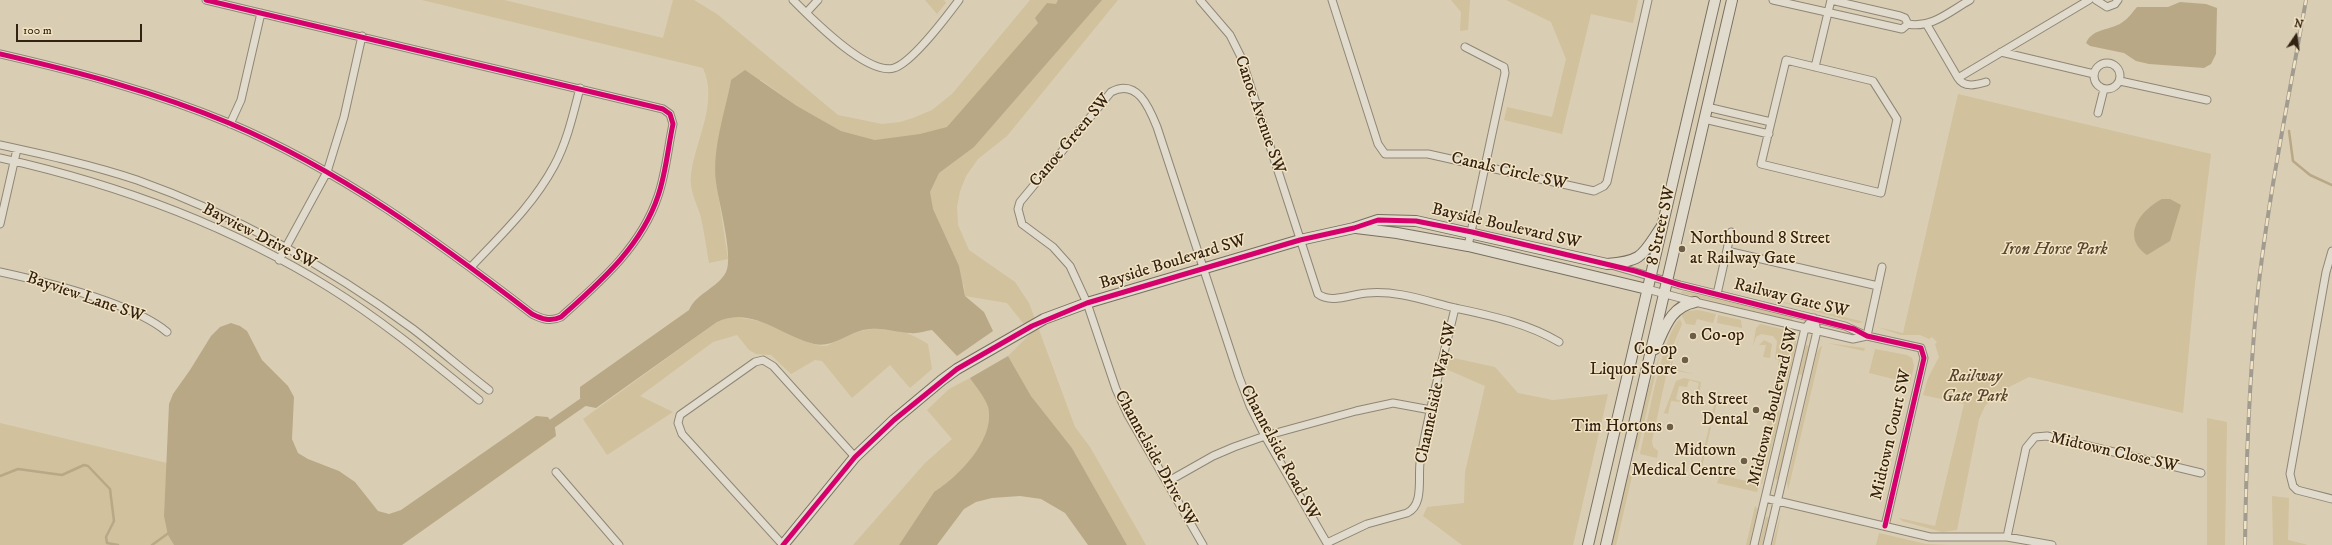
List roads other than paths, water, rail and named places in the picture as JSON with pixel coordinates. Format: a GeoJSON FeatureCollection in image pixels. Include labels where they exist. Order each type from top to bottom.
{"type":"FeatureCollection","features":[{"type":"Feature","properties":{"kind":"main road","name":"8 Street SW"},"geometry":{"type":"LineString","coordinates":[[1588,545],[1715,0]]}},
{"type":"Feature","properties":{"kind":"main road","name":"8 Street SW"},"geometry":{"type":"LineString","coordinates":[[1606,545],[1732,0]]}},
{"type":"Feature","properties":{"kind":"main road","name":"Bayside Boulevard SW"},"geometry":{"type":"LineString","coordinates":[[783,545],[855,457],[894,420],[957,370],[1044,319],[1087,303],[1300,240],[1354,228],[1378,220],[1393,219],[1416,221],[1472,232],[1607,264]]}},
{"type":"Feature","properties":{"kind":"main road"},"geometry":{"type":"LineString","coordinates":[[1607,264],[1630,262],[1640,257],[1662,226]]}},
{"type":"Feature","properties":{"kind":"main road","name":"Bayside Boulevard SW"},"geometry":{"type":"LineString","coordinates":[[1354,228],[1397,233],[1468,246],[1647,289]]}},
{"type":"Feature","properties":{"kind":"main road"},"geometry":{"type":"LineString","coordinates":[[1647,367],[1671,316],[1681,306],[1695,302]]}},
{"type":"Feature","properties":{"kind":"street"},"geometry":{"type":"LineString","coordinates":[[0,54],[100,78],[176,103],[230,124],[327,172],[397,215],[471,267],[532,314],[542,319],[555,320],[599,283],[618,263],[643,229],[658,196],[672,119],[670,114],[655,107],[580,88],[206,0]]}},
{"type":"Feature","properties":{"kind":"street"},"geometry":{"type":"LineString","coordinates":[[793,0],[854,55],[871,64],[883,68],[894,68],[912,56],[959,0]]}},
{"type":"Feature","properties":{"kind":"street"},"geometry":{"type":"LineString","coordinates":[[806,13],[818,0]]}},
{"type":"Feature","properties":{"kind":"street","name":"Canoe Avenue SW"},"geometry":{"type":"LineString","coordinates":[[1200,0],[1230,35],[1241,57],[1300,240]]}},
{"type":"Feature","properties":{"kind":"street","name":"Canals Circle SW"},"geometry":{"type":"LineString","coordinates":[[1332,0],[1378,144],[1385,154],[1428,154],[1485,165],[1588,191],[1599,190],[1608,182],[1648,0]]}},
{"type":"Feature","properties":{"kind":"street"},"geometry":{"type":"LineString","coordinates":[[1773,0],[1902,29],[1908,24],[1927,25],[1970,0]]}},
{"type":"Feature","properties":{"kind":"street"},"geometry":{"type":"LineString","coordinates":[[1815,67],[1831,0],[1900,16],[1905,18],[1908,24]]}},
{"type":"Feature","properties":{"kind":"street"},"geometry":{"type":"LineString","coordinates":[[1958,78],[2089,0]]}},
{"type":"Feature","properties":{"kind":"street"},"geometry":{"type":"LineString","coordinates":[[2096,0],[2107,6],[2115,4],[2118,0]]}},
{"type":"Feature","properties":{"kind":"street"},"geometry":{"type":"LineString","coordinates":[[230,124],[242,95],[261,13]]}},
{"type":"Feature","properties":{"kind":"street"},"geometry":{"type":"LineString","coordinates":[[1927,25],[1960,82],[1977,85],[1986,82]]}},
{"type":"Feature","properties":{"kind":"street"},"geometry":{"type":"LineString","coordinates":[[279,260],[327,172],[344,117],[362,36]]}},
{"type":"Feature","properties":{"kind":"street"},"geometry":{"type":"LineString","coordinates":[[1465,47],[1500,64],[1504,67],[1505,73],[1468,246]]}},
{"type":"Feature","properties":{"kind":"street"},"geometry":{"type":"LineString","coordinates":[[2001,52],[2094,74]]}},
{"type":"Feature","properties":{"kind":"street"},"geometry":{"type":"LineString","coordinates":[[1786,60],[1815,67],[1874,81],[1897,119],[1881,193],[1761,164],[1786,60]]}},
{"type":"Feature","properties":{"kind":"street"},"geometry":{"type":"LineString","coordinates":[[2111,63],[2119,70],[2120,81],[2114,88],[2104,89],[2096,83],[2094,74],[2100,65],[2111,63]]}},
{"type":"Feature","properties":{"kind":"street"},"geometry":{"type":"LineString","coordinates":[[2120,81],[2207,100]]}},
{"type":"Feature","properties":{"kind":"street"},"geometry":{"type":"LineString","coordinates":[[471,267],[520,216],[541,190],[555,165],[568,135],[580,88]]}},
{"type":"Feature","properties":{"kind":"street","name":"Canoe Green SW"},"geometry":{"type":"LineString","coordinates":[[1087,303],[1070,266],[1053,247],[1022,224],[1018,210],[1020,202],[1111,92],[1118,88],[1133,89],[1140,94],[1150,110],[1157,127],[1202,268]]}},
{"type":"Feature","properties":{"kind":"street"},"geometry":{"type":"LineString","coordinates":[[2098,113],[2104,89]]}},
{"type":"Feature","properties":{"kind":"street"},"geometry":{"type":"LineString","coordinates":[[1707,107],[1771,122]]}},
{"type":"Feature","properties":{"kind":"street"},"geometry":{"type":"LineString","coordinates":[[1704,119],[1769,134]]}},
{"type":"Feature","properties":{"kind":"street","name":"Bayview Drive SW"},"geometry":{"type":"LineString","coordinates":[[0,145],[85,164],[138,181],[207,209],[285,248],[333,275],[413,329],[489,390]]}},
{"type":"Feature","properties":{"kind":"street"},"geometry":{"type":"LineString","coordinates":[[0,224],[17,148]]}},
{"type":"Feature","properties":{"kind":"street","name":"Bayview Drive SW"},"geometry":{"type":"LineString","coordinates":[[0,158],[101,183],[142,197],[220,230],[279,260],[329,288],[370,315],[430,360],[479,400]]}},
{"type":"Feature","properties":{"kind":"street"},"geometry":{"type":"LineString","coordinates":[[1717,294],[1731,232]]}},
{"type":"Feature","properties":{"kind":"street","name":"Channelside Way SW"},"geometry":{"type":"LineString","coordinates":[[1300,240],[1315,289],[1322,297],[1332,299],[1382,292],[1399,294],[1455,308],[1431,410],[1420,465],[1419,498],[1415,507],[1407,513],[1348,531],[1327,544]]}},
{"type":"Feature","properties":{"kind":"street"},"geometry":{"type":"LineString","coordinates":[[1727,251],[1878,286]]}},
{"type":"Feature","properties":{"kind":"street"},"geometry":{"type":"LineString","coordinates":[[2332,251],[2326,272],[2290,474],[2293,486],[2303,493],[2332,500]]}},
{"type":"Feature","properties":{"kind":"street","name":"Bayside Boulevard SW"},"geometry":{"type":"LineString","coordinates":[[1607,264],[1650,276]]}},
{"type":"Feature","properties":{"kind":"street"},"geometry":{"type":"LineString","coordinates":[[1867,336],[1882,267]]}},
{"type":"Feature","properties":{"kind":"street","name":"Channelside Road SW"},"geometry":{"type":"LineString","coordinates":[[1202,268],[1250,406],[1327,544]]}},
{"type":"Feature","properties":{"kind":"street","name":"Bayview Lane SW"},"geometry":{"type":"LineString","coordinates":[[0,272],[50,284],[117,306],[152,321],[167,332]]}},
{"type":"Feature","properties":{"kind":"street","name":"Railway Gate SW"},"geometry":{"type":"LineString","coordinates":[[1650,276],[1854,329],[1867,336],[1917,346],[1923,351]]}},
{"type":"Feature","properties":{"kind":"street","name":"Railway Gate SW"},"geometry":{"type":"LineString","coordinates":[[1647,289],[1695,302],[1854,339],[1867,336]]}},
{"type":"Feature","properties":{"kind":"street","name":"Channelside Drive SW"},"geometry":{"type":"LineString","coordinates":[[1087,303],[1116,388],[1128,415],[1203,545]]}},
{"type":"Feature","properties":{"kind":"street"},"geometry":{"type":"LineString","coordinates":[[1455,308],[1514,322],[1532,328],[1559,342]]}},
{"type":"Feature","properties":{"kind":"street","name":"Midtown Boulevard SW"},"geometry":{"type":"LineString","coordinates":[[1754,545],[1805,328],[1814,318]]}},
{"type":"Feature","properties":{"kind":"street","name":"Midtown Boulevard SW"},"geometry":{"type":"LineString","coordinates":[[1767,545],[1817,331],[1814,318]]}},
{"type":"Feature","properties":{"kind":"street","name":"Midtown Court SW"},"geometry":{"type":"LineString","coordinates":[[1885,526],[1924,358],[1923,351]]}},
{"type":"Feature","properties":{"kind":"street"},"geometry":{"type":"LineString","coordinates":[[783,545],[682,434],[678,423],[680,415],[755,362],[763,360],[773,366],[855,457]]}},
{"type":"Feature","properties":{"kind":"street"},"geometry":{"type":"LineString","coordinates":[[1167,482],[1213,456],[1266,436],[1382,405],[1407,404],[1431,410]]}},
{"type":"Feature","properties":{"kind":"street","name":"Midtown Close SW"},"geometry":{"type":"LineString","coordinates":[[2007,537],[2026,448],[2035,437],[2047,436],[2201,473]]}},
{"type":"Feature","properties":{"kind":"street"},"geometry":{"type":"LineString","coordinates":[[556,472],[619,545]]}},
{"type":"Feature","properties":{"kind":"street"},"geometry":{"type":"LineString","coordinates":[[1765,498],[1930,536],[2007,537],[2052,545]]}},
{"type":"Feature","properties":{"kind":"waterway"},"geometry":{"type":"LineString","coordinates":[[2289,131],[2293,161],[2310,175],[2332,185]]}},
{"type":"Feature","properties":{"kind":"waterway"},"geometry":{"type":"LineString","coordinates":[[543,430],[592,396]]}},
{"type":"Feature","properties":{"kind":"waterway"},"geometry":{"type":"LineString","coordinates":[[0,476],[18,469],[62,475],[84,465],[88,466],[110,489],[114,521],[106,537],[107,543],[118,545]]}},
{"type":"Feature","properties":{"kind":"waterway"},"geometry":{"type":"LineString","coordinates":[[152,545],[170,532]]}},
{"type":"Feature","properties":{"kind":"railway"},"geometry":{"type":"LineString","coordinates":[[2245,545],[2250,398],[2260,271],[2278,155],[2306,0]]}},
{"type":"Feature","properties":{"kind":"place","name":"Northbound 8 Street at Railway Gate"},"geometry":{"type":"Point","coordinates":[1682,249]}},
{"type":"Feature","properties":{"kind":"place","name":"Co-op"},"geometry":{"type":"Point","coordinates":[1693,336]}},
{"type":"Feature","properties":{"kind":"place","name":"Co-op Liquor Store"},"geometry":{"type":"Point","coordinates":[1685,360]}},
{"type":"Feature","properties":{"kind":"place","name":"8th Street Dental"},"geometry":{"type":"Point","coordinates":[1756,410]}},
{"type":"Feature","properties":{"kind":"place","name":"Tim Hortons"},"geometry":{"type":"Point","coordinates":[1670,427]}},
{"type":"Feature","properties":{"kind":"place","name":"Midtown Medical Centre"},"geometry":{"type":"Point","coordinates":[1744,461]}},
{"type":"Feature","properties":{"kind":"park label","name":"Iron Horse Park"},"geometry":{"type":"Point","coordinates":[2055,250]}},
{"type":"Feature","properties":{"kind":"park label","name":"Railway Gate Park"},"geometry":{"type":"Point","coordinates":[1975,387]}}]}
